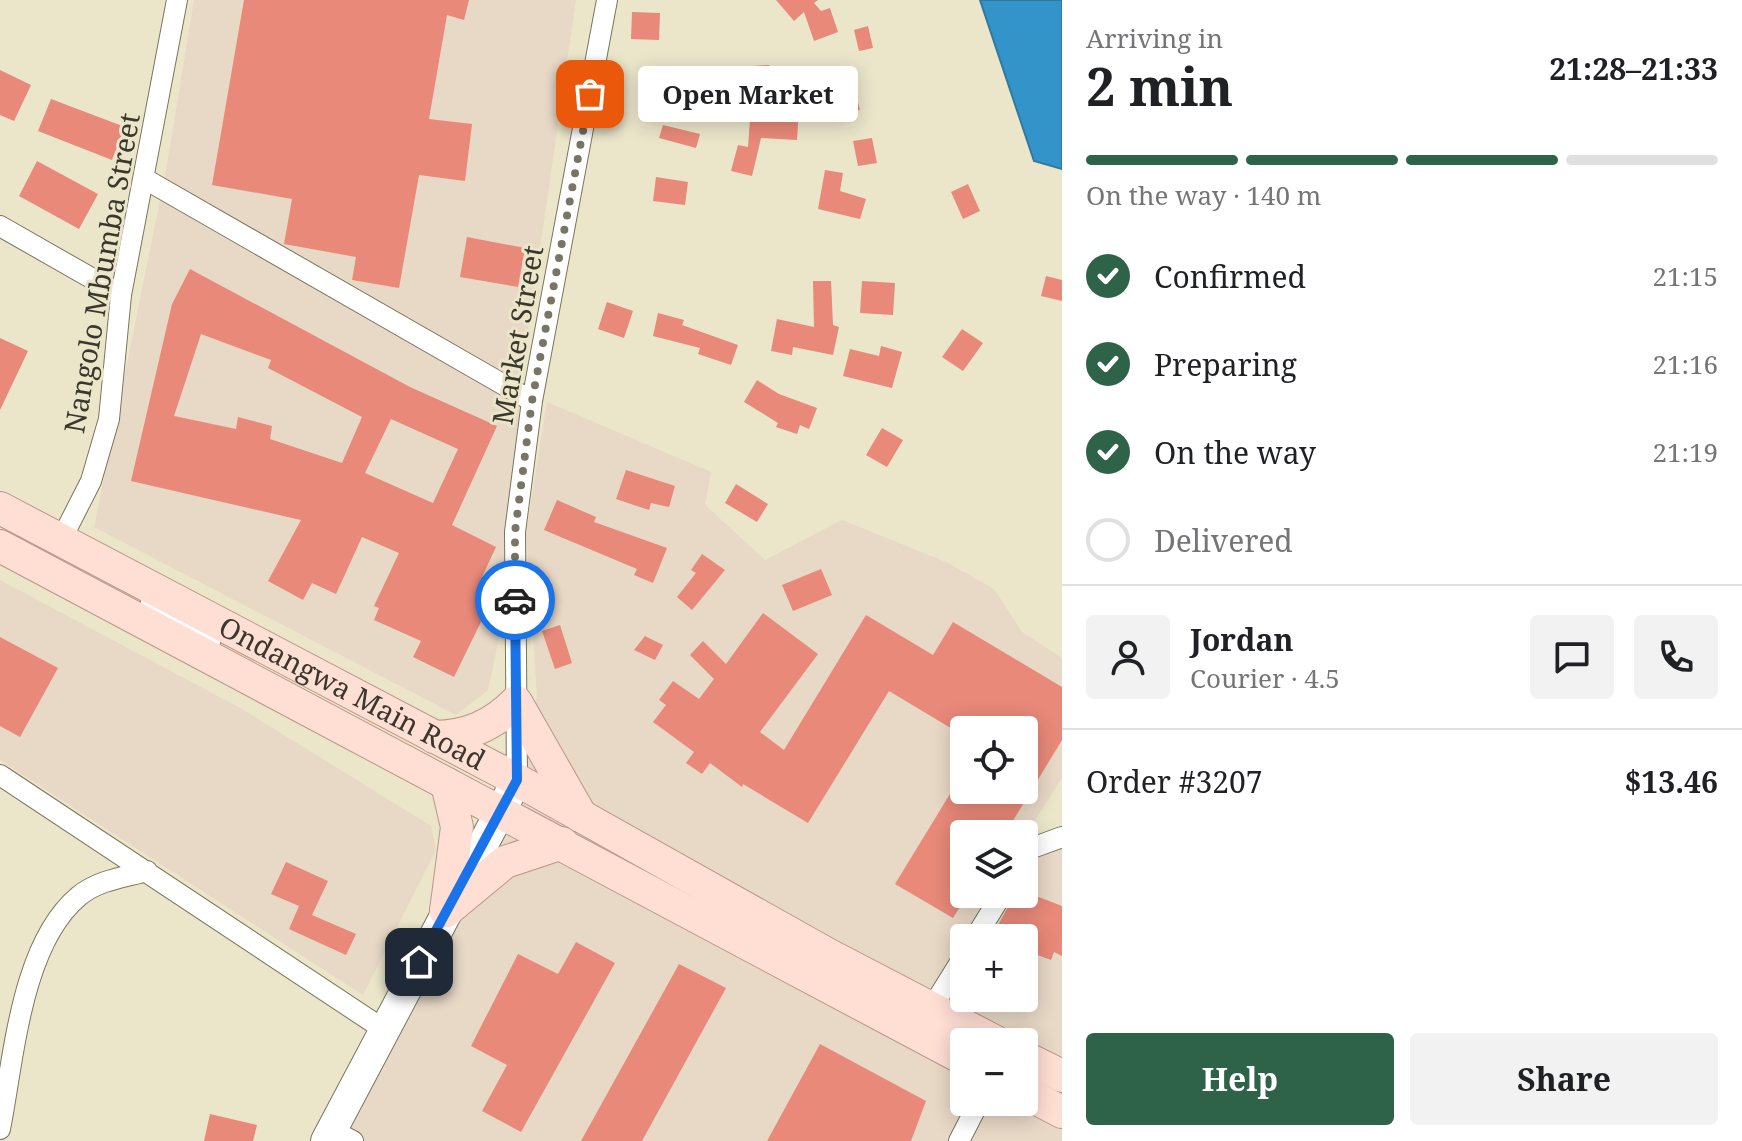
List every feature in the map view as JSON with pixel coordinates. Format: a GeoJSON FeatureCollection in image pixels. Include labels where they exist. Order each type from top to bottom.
{"type":"FeatureCollection","features":[{"type":"Feature","properties":{"kind":"main road","name":"Ondangwa Main Road"},"geometry":{"type":"LineString","coordinates":[[0,508],[581,816],[923,1021],[950,1046]]}},
{"type":"Feature","properties":{"kind":"main road","name":"Ondangwa Main Road"},"geometry":{"type":"LineString","coordinates":[[0,546],[562,843],[803,976],[950,1029]]}},
{"type":"Feature","properties":{"kind":"main road"},"geometry":{"type":"LineString","coordinates":[[434,737],[461,736],[497,721],[516,702],[581,816]]}},
{"type":"Feature","properties":{"kind":"main road"},"geometry":{"type":"LineString","coordinates":[[446,911],[457,827],[447,784]]}},
{"type":"Feature","properties":{"kind":"main road"},"geometry":{"type":"LineString","coordinates":[[446,911],[505,862],[562,843]]}},
{"type":"Feature","properties":{"kind":"main road"},"geometry":{"type":"LineString","coordinates":[[1038,1064],[1062,1076]]}},
{"type":"Feature","properties":{"kind":"main road"},"geometry":{"type":"LineString","coordinates":[[1038,1099],[1062,1112]]}},
{"type":"Feature","properties":{"kind":"street","name":"Nangolo Mbumba Street"},"geometry":{"type":"LineString","coordinates":[[61,540],[91,481],[109,419],[121,295],[177,0]]}},
{"type":"Feature","properties":{"kind":"street","name":"Market Street"},"geometry":{"type":"LineString","coordinates":[[517,780],[515,532],[532,401],[607,0]]}},
{"type":"Feature","properties":{"kind":"street"},"geometry":{"type":"LineString","coordinates":[[145,179],[532,401]]}},
{"type":"Feature","properties":{"kind":"street"},"geometry":{"type":"LineString","coordinates":[[0,226],[121,295]]}},
{"type":"Feature","properties":{"kind":"street"},"geometry":{"type":"LineString","coordinates":[[61,540],[306,709]]}},
{"type":"Feature","properties":{"kind":"street"},"geometry":{"type":"LineString","coordinates":[[0,775],[383,1029]]}},
{"type":"Feature","properties":{"kind":"street"},"geometry":{"type":"LineString","coordinates":[[337,1137],[383,1029],[517,780]]}},
{"type":"Feature","properties":{"kind":"street"},"geometry":{"type":"LineString","coordinates":[[1038,846],[1062,837]]}},
{"type":"Feature","properties":{"kind":"street"},"geometry":{"type":"LineString","coordinates":[[0,1129],[32,971],[53,922],[80,895],[98,884],[147,871]]}},
{"type":"Feature","properties":{"kind":"street"},"geometry":{"type":"LineString","coordinates":[[923,1021],[950,978]]}},
{"type":"Feature","properties":{"kind":"street"},"geometry":{"type":"LineString","coordinates":[[959,1141],[972,1116]]}},
{"type":"Feature","properties":{"kind":"shaded area"},"geometry":{"type":"Polygon","coordinates":[[[194,0],[576,0],[521,379],[505,610],[488,690],[456,715],[94,527],[166,171],[194,0]]]}},
{"type":"Feature","properties":{"kind":"shaded area"},"geometry":{"type":"Polygon","coordinates":[[[547,402],[711,472],[705,505],[765,560],[842,520],[946,562],[994,589],[1022,632],[1062,658],[1062,778],[1035,820],[950,820],[950,908],[1038,908],[1038,833],[1046,843],[1062,837],[1062,1141],[326,1141],[517,780],[537,696],[526,533],[547,402]]]}},
{"type":"Feature","properties":{"kind":"shaded area"},"geometry":{"type":"Polygon","coordinates":[[[0,580],[242,709],[431,826],[436,850],[363,995],[0,760],[0,580]]]}},
{"type":"Feature","properties":{"kind":"water"},"geometry":{"type":"Polygon","coordinates":[[[980,0],[1062,0],[1062,169],[1034,161],[980,0]]]}},
{"type":"Feature","properties":{"kind":"building"},"geometry":{"type":"Polygon","coordinates":[[[244,0],[469,0],[464,20],[447,15],[429,119],[472,124],[465,181],[419,175],[399,288],[352,280],[356,257],[284,244],[292,199],[212,185],[244,0]]]}},
{"type":"Feature","properties":{"kind":"building"},"geometry":{"type":"Polygon","coordinates":[[[776,0],[818,0],[814,3],[821,11],[830,8],[838,32],[814,41],[804,12],[794,21],[776,0]]]}},
{"type":"Feature","properties":{"kind":"building"},"geometry":{"type":"Polygon","coordinates":[[[632,12],[660,13],[659,40],[631,39],[632,12]]]}},
{"type":"Feature","properties":{"kind":"building"},"geometry":{"type":"Polygon","coordinates":[[[868,26],[873,48],[859,51],[854,30],[868,26]]]}},
{"type":"Feature","properties":{"kind":"building"},"geometry":{"type":"Polygon","coordinates":[[[769,65],[770,80],[737,82],[736,67],[769,65]]]}},
{"type":"Feature","properties":{"kind":"building"},"geometry":{"type":"Polygon","coordinates":[[[849,68],[860,110],[836,116],[825,74],[849,68]]]}},
{"type":"Feature","properties":{"kind":"building"},"geometry":{"type":"Polygon","coordinates":[[[0,70],[31,85],[14,121],[0,115],[0,70]]]}},
{"type":"Feature","properties":{"kind":"building"},"geometry":{"type":"Polygon","coordinates":[[[51,99],[125,127],[112,160],[38,131],[51,99]]]}},
{"type":"Feature","properties":{"kind":"building"},"geometry":{"type":"Polygon","coordinates":[[[751,105],[799,109],[797,140],[761,138],[752,176],[731,171],[738,145],[748,147],[751,105]]]}},
{"type":"Feature","properties":{"kind":"building"},"geometry":{"type":"Polygon","coordinates":[[[663,125],[700,134],[696,148],[659,138],[663,125]]]}},
{"type":"Feature","properties":{"kind":"building"},"geometry":{"type":"Polygon","coordinates":[[[872,138],[877,163],[858,166],[853,141],[872,138]]]}},
{"type":"Feature","properties":{"kind":"building"},"geometry":{"type":"Polygon","coordinates":[[[37,161],[98,194],[79,229],[19,196],[37,161]]]}},
{"type":"Feature","properties":{"kind":"building"},"geometry":{"type":"Polygon","coordinates":[[[825,170],[843,173],[840,191],[866,199],[860,219],[818,209],[825,170]]]}},
{"type":"Feature","properties":{"kind":"building"},"geometry":{"type":"Polygon","coordinates":[[[656,177],[688,182],[685,205],[653,201],[656,177]]]}},
{"type":"Feature","properties":{"kind":"building"},"geometry":{"type":"Polygon","coordinates":[[[968,184],[980,211],[963,219],[951,192],[968,184]]]}},
{"type":"Feature","properties":{"kind":"building"},"geometry":{"type":"Polygon","coordinates":[[[467,237],[525,248],[518,287],[460,277],[467,237]]]}},
{"type":"Feature","properties":{"kind":"building"},"geometry":{"type":"Polygon","coordinates":[[[190,269],[410,387],[497,426],[452,525],[496,547],[482,577],[499,585],[454,677],[413,657],[421,641],[374,620],[379,608],[374,606],[399,553],[362,537],[336,594],[312,583],[303,600],[268,581],[301,520],[131,481],[172,304],[190,269]],[[201,334],[174,416],[236,429],[238,417],[272,426],[270,439],[342,463],[362,417],[268,368],[271,360],[201,334]],[[391,419],[365,473],[433,503],[458,449],[391,419]]]}},
{"type":"Feature","properties":{"kind":"building"},"geometry":{"type":"Polygon","coordinates":[[[1046,276],[1062,280],[1062,301],[1041,296],[1046,276]]]}},
{"type":"Feature","properties":{"kind":"building"},"geometry":{"type":"Polygon","coordinates":[[[813,281],[831,281],[833,325],[839,327],[833,355],[793,347],[792,355],[771,351],[777,319],[814,327],[813,281]]]}},
{"type":"Feature","properties":{"kind":"building"},"geometry":{"type":"Polygon","coordinates":[[[862,281],[895,283],[893,315],[860,313],[862,281]]]}},
{"type":"Feature","properties":{"kind":"building"},"geometry":{"type":"Polygon","coordinates":[[[607,302],[633,311],[624,338],[598,329],[607,302]]]}},
{"type":"Feature","properties":{"kind":"building"},"geometry":{"type":"Polygon","coordinates":[[[658,313],[684,320],[682,325],[738,345],[731,365],[698,354],[700,348],[653,336],[658,313]]]}},
{"type":"Feature","properties":{"kind":"building"},"geometry":{"type":"Polygon","coordinates":[[[962,329],[983,343],[963,371],[942,357],[962,329]]]}},
{"type":"Feature","properties":{"kind":"building"},"geometry":{"type":"Polygon","coordinates":[[[0,338],[28,351],[0,410],[0,338]]]}},
{"type":"Feature","properties":{"kind":"building"},"geometry":{"type":"Polygon","coordinates":[[[881,346],[902,352],[892,388],[843,376],[850,349],[879,356],[881,346]]]}},
{"type":"Feature","properties":{"kind":"building"},"geometry":{"type":"Polygon","coordinates":[[[757,380],[779,394],[817,408],[809,429],[800,425],[797,434],[776,427],[778,423],[744,402],[757,380]]]}},
{"type":"Feature","properties":{"kind":"building"},"geometry":{"type":"Polygon","coordinates":[[[882,428],[903,440],[887,467],[866,455],[882,428]]]}},
{"type":"Feature","properties":{"kind":"building"},"geometry":{"type":"Polygon","coordinates":[[[626,470],[675,486],[669,507],[651,503],[649,510],[616,499],[626,470]]]}},
{"type":"Feature","properties":{"kind":"building"},"geometry":{"type":"Polygon","coordinates":[[[736,484],[768,504],[757,522],[725,503],[736,484]]]}},
{"type":"Feature","properties":{"kind":"building"},"geometry":{"type":"Polygon","coordinates":[[[557,500],[596,517],[594,522],[667,548],[653,583],[634,575],[637,569],[544,530],[557,500]]]}},
{"type":"Feature","properties":{"kind":"building"},"geometry":{"type":"Polygon","coordinates":[[[702,554],[725,570],[692,610],[677,597],[696,573],[691,570],[702,554]]]}},
{"type":"Feature","properties":{"kind":"building"},"geometry":{"type":"Polygon","coordinates":[[[821,569],[832,595],[793,611],[782,585],[821,569]]]}},
{"type":"Feature","properties":{"kind":"building"},"geometry":{"type":"Polygon","coordinates":[[[763,613],[818,654],[760,732],[784,750],[866,615],[933,655],[953,622],[1062,687],[1062,740],[1038,780],[1038,716],[950,716],[950,728],[889,691],[808,823],[743,784],[742,787],[710,763],[702,774],[686,763],[694,752],[653,722],[666,705],[659,700],[673,681],[699,699],[714,679],[690,655],[703,641],[726,664],[763,613]]]}},
{"type":"Feature","properties":{"kind":"building"},"geometry":{"type":"Polygon","coordinates":[[[560,625],[572,663],[555,669],[542,631],[560,625]]]}},
{"type":"Feature","properties":{"kind":"building"},"geometry":{"type":"Polygon","coordinates":[[[645,636],[663,645],[655,660],[634,650],[645,636]]]}},
{"type":"Feature","properties":{"kind":"building"},"geometry":{"type":"Polygon","coordinates":[[[0,637],[58,668],[20,737],[0,726],[0,637]]]}},
{"type":"Feature","properties":{"kind":"building"},"geometry":{"type":"Polygon","coordinates":[[[950,794],[950,804],[1023,804],[1013,820],[950,820],[950,908],[959,908],[953,918],[895,884],[950,794]]]}},
{"type":"Feature","properties":{"kind":"building"},"geometry":{"type":"Polygon","coordinates":[[[286,862],[328,881],[312,915],[356,934],[346,955],[289,929],[299,906],[271,894],[286,862]]]}},
{"type":"Feature","properties":{"kind":"building"},"geometry":{"type":"Polygon","coordinates":[[[1038,897],[1062,906],[1062,956],[1054,952],[1051,960],[1038,955],[1038,924],[999,924],[1007,908],[1038,908],[1038,897]]]}},
{"type":"Feature","properties":{"kind":"building"},"geometry":{"type":"Polygon","coordinates":[[[576,942],[615,963],[521,1132],[482,1111],[507,1065],[471,1046],[518,954],[558,974],[576,942]]]}},
{"type":"Feature","properties":{"kind":"building"},"geometry":{"type":"Polygon","coordinates":[[[679,964],[726,988],[642,1141],[581,1141],[679,964]]]}},
{"type":"Feature","properties":{"kind":"building"},"geometry":{"type":"Polygon","coordinates":[[[820,1044],[926,1101],[911,1141],[767,1141],[820,1044]]]}},
{"type":"Feature","properties":{"kind":"building"},"geometry":{"type":"Polygon","coordinates":[[[210,1114],[257,1125],[253,1141],[204,1141],[210,1114]]]}},
{"type":"Feature","properties":{"kind":"way so far"},"geometry":{"type":"LineString","coordinates":[[515,600],[515,532],[532,401],[551,314],[590,94]]}},
{"type":"Feature","properties":{"kind":"place","name":"Open Market"},"geometry":{"type":"Point","coordinates":[590,94]}},
{"type":"Feature","properties":{"kind":"route"},"geometry":{"type":"LineString","coordinates":[[419,962],[517,780],[515,600]]}}]}
